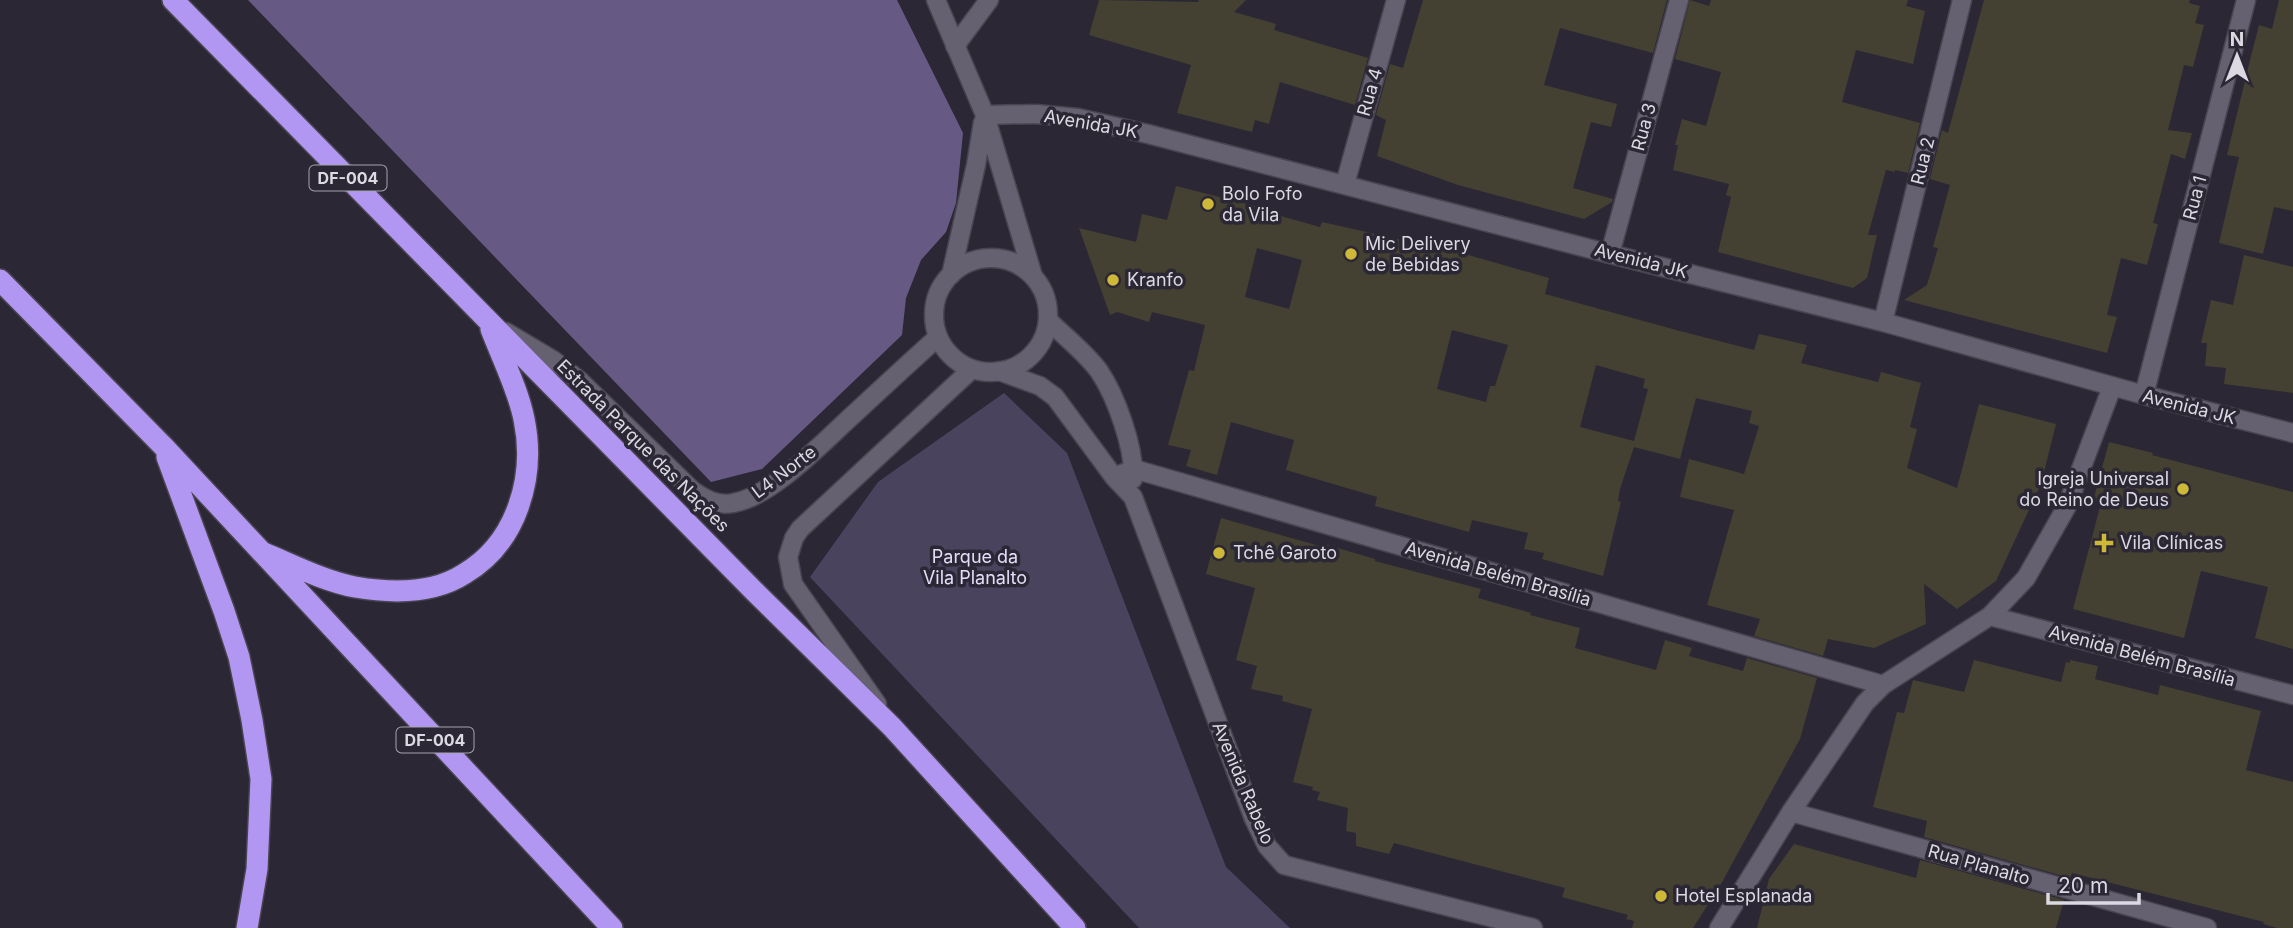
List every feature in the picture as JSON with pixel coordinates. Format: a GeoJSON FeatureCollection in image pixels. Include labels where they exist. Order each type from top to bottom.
{"type":"FeatureCollection","features":[{"type":"Feature","properties":{"kind":"highway","name":"Estrada Parque das Nações"},"geometry":{"type":"LineString","coordinates":[[173,0],[754,591],[892,727],[1075,928]]}},
{"type":"Feature","properties":{"kind":"highway","name":"DF-004"},"geometry":{"type":"LineString","coordinates":[[0,280],[163,446],[612,928]]}},
{"type":"Feature","properties":{"kind":"highway"},"geometry":{"type":"LineString","coordinates":[[259,551],[352,586],[380,590],[412,590],[437,585],[464,575],[488,556],[508,531],[519,509],[525,484],[527,450],[519,400],[487,320]]}},
{"type":"Feature","properties":{"kind":"highway"},"geometry":{"type":"LineString","coordinates":[[163,446],[239,657],[252,720],[261,779],[257,869],[247,928]]}},
{"type":"Feature","properties":{"kind":"street"},"geometry":{"type":"LineString","coordinates":[[936,0],[985,115],[1033,276],[1047,301],[1049,320],[1046,333],[1033,354],[1012,368],[999,372]]}},
{"type":"Feature","properties":{"kind":"street"},"geometry":{"type":"LineString","coordinates":[[955,46],[989,0]]}},
{"type":"Feature","properties":{"kind":"street","name":"Rua 4"},"geometry":{"type":"LineString","coordinates":[[1345,184],[1396,0]]}},
{"type":"Feature","properties":{"kind":"street","name":"Rua 3"},"geometry":{"type":"LineString","coordinates":[[1610,254],[1679,0]]}},
{"type":"Feature","properties":{"kind":"street","name":"Rua 2"},"geometry":{"type":"LineString","coordinates":[[1883,321],[1962,0]]}},
{"type":"Feature","properties":{"kind":"street","name":"Rua 1"},"geometry":{"type":"LineString","coordinates":[[2144,395],[2246,0]]}},
{"type":"Feature","properties":{"kind":"street","name":"Avenida JK"},"geometry":{"type":"LineString","coordinates":[[985,115],[1036,114],[1078,118],[1883,321],[2112,387],[2293,433]]}},
{"type":"Feature","properties":{"kind":"street"},"geometry":{"type":"LineString","coordinates":[[951,275],[985,115]]}},
{"type":"Feature","properties":{"kind":"street"},"geometry":{"type":"LineString","coordinates":[[1033,276],[1014,263],[992,258],[970,262],[951,275],[943,285],[934,310],[938,337],[952,356],[972,369],[999,372],[1040,386],[1055,397],[1114,477],[1133,496]]}},
{"type":"Feature","properties":{"kind":"street","name":"L4 Norte"},"geometry":{"type":"LineString","coordinates":[[487,320],[553,360],[579,380],[694,491],[713,503],[724,504],[747,500],[770,487],[817,448],[938,337]]}},
{"type":"Feature","properties":{"kind":"street"},"geometry":{"type":"LineString","coordinates":[[1049,320],[1099,372],[1127,432],[1134,469],[1133,496]]}},
{"type":"Feature","properties":{"kind":"street"},"geometry":{"type":"LineString","coordinates":[[892,727],[798,593],[790,576],[788,557],[800,529],[972,369]]}},
{"type":"Feature","properties":{"kind":"street"},"geometry":{"type":"LineString","coordinates":[[1719,928],[1791,812],[1865,703],[1883,685],[1990,616],[2026,578],[2067,506],[2112,387]]}},
{"type":"Feature","properties":{"kind":"street"},"geometry":{"type":"LineString","coordinates":[[1114,477],[1134,469]]}},
{"type":"Feature","properties":{"kind":"street","name":"Avenida Belém Brasília"},"geometry":{"type":"LineString","coordinates":[[1134,469],[1883,685]]}},
{"type":"Feature","properties":{"kind":"street","name":"Avenida Rabelo"},"geometry":{"type":"LineString","coordinates":[[1133,496],[1254,819],[1267,846],[1284,865],[1532,928]]}},
{"type":"Feature","properties":{"kind":"street","name":"Avenida Belém Brasília"},"geometry":{"type":"LineString","coordinates":[[1990,616],[2293,695]]}},
{"type":"Feature","properties":{"kind":"street","name":"Rua Planalto"},"geometry":{"type":"LineString","coordinates":[[1791,812],[2207,928]]}},
{"type":"Feature","properties":{"kind":"green space","name":"Parque da Vila Planalto"},"geometry":{"type":"Polygon","coordinates":[[[1004,393],[1067,453],[1226,867],[1290,928],[1139,928],[810,577],[878,482],[1004,393]]]}},
{"type":"Feature","properties":{"kind":"shaded area"},"geometry":{"type":"Polygon","coordinates":[[[248,0],[897,0],[963,133],[956,203],[946,232],[921,260],[906,298],[902,335],[762,469],[711,482],[248,0]]]}},
{"type":"Feature","properties":{"kind":"building"},"geometry":{"type":"Polygon","coordinates":[[[1099,0],[1246,0],[1234,12],[1276,24],[1274,30],[1368,58],[1355,105],[1280,82],[1269,124],[1255,120],[1252,132],[1177,113],[1191,65],[1089,35],[1099,0]]]}},
{"type":"Feature","properties":{"kind":"building"},"geometry":{"type":"Polygon","coordinates":[[[1423,0],[1667,0],[1653,53],[1560,28],[1544,85],[1617,104],[1611,127],[1591,122],[1573,188],[1613,199],[1612,202],[1584,219],[1458,185],[1377,156],[1386,120],[1376,115],[1390,64],[1403,68],[1423,0]]]}},
{"type":"Feature","properties":{"kind":"building"},"geometry":{"type":"Polygon","coordinates":[[[1690,0],[1709,6],[1711,0],[1908,0],[1906,6],[1925,11],[1913,64],[1856,50],[1842,102],[1920,123],[1908,173],[1886,170],[1868,235],[1877,235],[1867,278],[1853,288],[1718,252],[1731,197],[1726,195],[1729,184],[1673,170],[1678,145],[1675,145],[1682,119],[1706,126],[1721,72],[1675,59],[1690,0]]]}},
{"type":"Feature","properties":{"kind":"building"},"geometry":{"type":"Polygon","coordinates":[[[1984,0],[2190,0],[2189,3],[2200,6],[2195,23],[2204,25],[2193,67],[2184,65],[2168,130],[2192,133],[2185,159],[2171,154],[2153,223],[2158,224],[2147,265],[2121,258],[2107,315],[2117,317],[2107,353],[1904,300],[1927,285],[1938,248],[1933,247],[1950,185],[1930,179],[1942,130],[1948,133],[1984,0]]]}},
{"type":"Feature","properties":{"kind":"building"},"geometry":{"type":"Polygon","coordinates":[[[2279,0],[2293,0],[2293,211],[2274,207],[2263,254],[2219,243],[2239,157],[2227,155],[2250,60],[2259,25],[2272,29],[2279,0]]]}},
{"type":"Feature","properties":{"kind":"building"},"geometry":{"type":"Polygon","coordinates":[[[1176,186],[1267,209],[1266,212],[1320,227],[1322,222],[1465,254],[1549,278],[1545,294],[1754,350],[1759,334],[1807,345],[1801,363],[1878,382],[1881,372],[1921,383],[1910,427],[1917,429],[1907,468],[1957,488],[1979,404],[2056,424],[2041,484],[1996,581],[1957,609],[1924,584],[1926,624],[1874,648],[1828,639],[1823,656],[1754,636],[1760,619],[1707,605],[1734,510],[1680,497],[1689,459],[1744,474],[1759,426],[1749,423],[1752,411],[1696,398],[1680,459],[1634,447],[1620,489],[1618,501],[1621,502],[1603,576],[1542,559],[1544,553],[1524,549],[1528,533],[1472,520],[1469,532],[1375,506],[1377,497],[1286,470],[1294,440],[1231,422],[1217,475],[1186,466],[1191,450],[1168,445],[1189,370],[1194,371],[1205,325],[1152,312],[1149,322],[1117,312],[1110,315],[1079,228],[1136,242],[1142,214],[1167,220],[1176,186]],[[1257,248],[1245,297],[1289,309],[1302,260],[1257,248]],[[1452,330],[1437,389],[1486,402],[1490,386],[1495,386],[1508,345],[1452,330]],[[1596,365],[1580,427],[1634,441],[1648,389],[1643,388],[1645,379],[1596,365]]]}},
{"type":"Feature","properties":{"kind":"building"},"geometry":{"type":"Polygon","coordinates":[[[2244,255],[2293,267],[2293,393],[2224,384],[2226,368],[2205,366],[2207,343],[2201,343],[2211,300],[2233,305],[2244,255]]]}},
{"type":"Feature","properties":{"kind":"building"},"geometry":{"type":"Polygon","coordinates":[[[2109,442],[2293,492],[2293,649],[2255,638],[2268,587],[2201,571],[2184,638],[2073,609],[2101,503],[2093,501],[2109,442]]]}},
{"type":"Feature","properties":{"kind":"building"},"geometry":{"type":"Polygon","coordinates":[[[1221,518],[1481,589],[1478,598],[1580,628],[1575,648],[1656,670],[1665,640],[1692,648],[1689,656],[1743,671],[1747,658],[1817,678],[1800,739],[1721,884],[1693,928],[1632,928],[1634,921],[1626,919],[1628,915],[1562,897],[1565,888],[1394,843],[1389,854],[1356,846],[1356,833],[1346,831],[1348,808],[1317,800],[1320,792],[1312,790],[1313,787],[1293,782],[1312,709],[1282,701],[1283,696],[1251,689],[1257,666],[1236,660],[1255,588],[1206,574],[1221,518]]]}},
{"type":"Feature","properties":{"kind":"building"},"geometry":{"type":"Polygon","coordinates":[[[1974,660],[2061,682],[2066,662],[2070,663],[2070,660],[2098,666],[2095,679],[2158,695],[2160,685],[2261,711],[2246,770],[2293,782],[2293,928],[2277,928],[2263,924],[2264,922],[2072,873],[2070,878],[1924,837],[1927,821],[1873,807],[1897,712],[1904,713],[1913,680],[1964,692],[1974,660]]]}},
{"type":"Feature","properties":{"kind":"building"},"geometry":{"type":"Polygon","coordinates":[[[1794,844],[1916,878],[1920,860],[2064,900],[2056,928],[1757,928],[1769,879],[1794,844]]]}},
{"type":"Feature","properties":{"kind":"place","name":"Bolo Fofo da Vila"},"geometry":{"type":"Point","coordinates":[1208,204]}},
{"type":"Feature","properties":{"kind":"place","name":"Mic Delivery de Bebidas"},"geometry":{"type":"Point","coordinates":[1351,254]}},
{"type":"Feature","properties":{"kind":"place","name":"Kranfo"},"geometry":{"type":"Point","coordinates":[1113,280]}},
{"type":"Feature","properties":{"kind":"place","name":"Igreja Universal do Reino de Deus"},"geometry":{"type":"Point","coordinates":[2183,489]}},
{"type":"Feature","properties":{"kind":"place","name":"Vila Clínicas"},"geometry":{"type":"Point","coordinates":[2104,543]}},
{"type":"Feature","properties":{"kind":"place","name":"Tchê Garoto"},"geometry":{"type":"Point","coordinates":[1219,553]}},
{"type":"Feature","properties":{"kind":"place","name":"Hotel Esplanada"},"geometry":{"type":"Point","coordinates":[1661,896]}}]}
